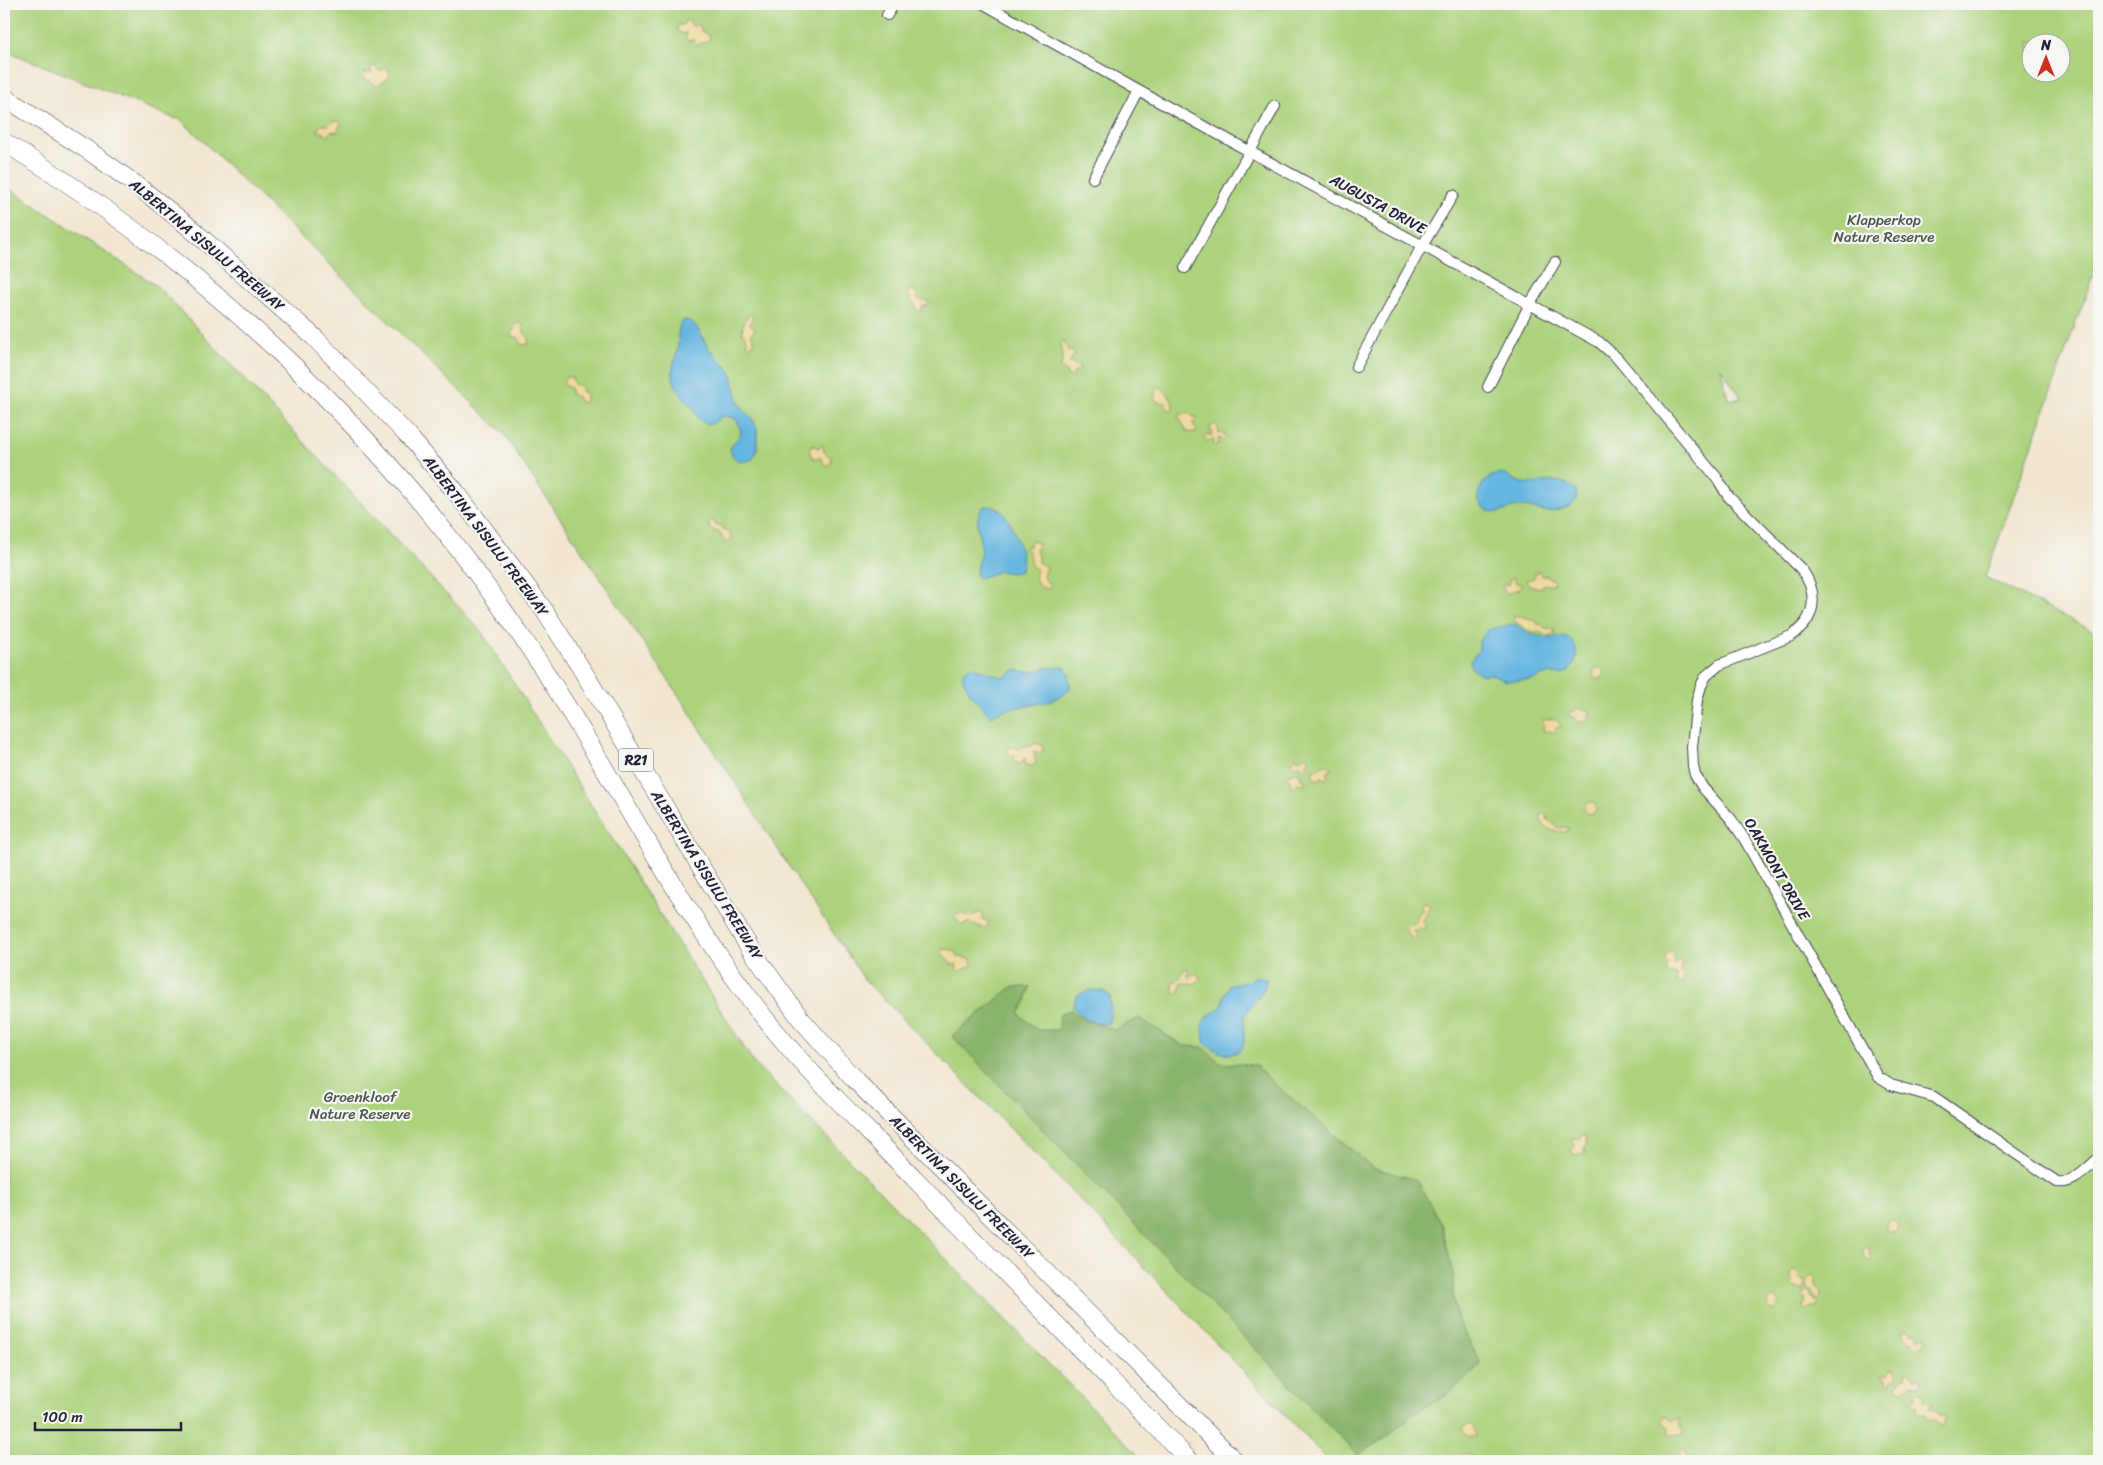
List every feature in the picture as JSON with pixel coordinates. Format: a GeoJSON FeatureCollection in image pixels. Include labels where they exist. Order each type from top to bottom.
{"type":"FeatureCollection","features":[{"type":"Feature","properties":{"kind":"highway","name":"ALBERTINA SISULU FREEWAY"},"geometry":{"type":"LineString","coordinates":[[4,97],[139,187],[188,226],[314,337],[410,437],[456,492],[544,610],[751,950],[800,1018],[856,1081],[1234,1461]]}},
{"type":"Feature","properties":{"kind":"highway","name":"ALBERTINA SISULU FREEWAY"},"geometry":{"type":"LineString","coordinates":[[4,142],[115,216],[171,258],[233,309],[342,412],[437,521],[517,628],[570,710],[691,913],[731,974],[765,1019],[837,1098],[1190,1461]]}},
{"type":"Feature","properties":{"kind":"street"},"geometry":{"type":"LineString","coordinates":[[887,14],[894,4]]}},
{"type":"Feature","properties":{"kind":"street","name":"AUGUSTA DRIVE"},"geometry":{"type":"LineString","coordinates":[[984,4],[1530,304],[1608,349],[1717,478]]}},
{"type":"Feature","properties":{"kind":"street"},"geometry":{"type":"LineString","coordinates":[[1093,178],[1139,90]]}},
{"type":"Feature","properties":{"kind":"street"},"geometry":{"type":"LineString","coordinates":[[1184,268],[1275,106]]}},
{"type":"Feature","properties":{"kind":"street"},"geometry":{"type":"LineString","coordinates":[[1356,367],[1422,246],[1453,195]]}},
{"type":"Feature","properties":{"kind":"street"},"geometry":{"type":"LineString","coordinates":[[1488,387],[1530,304],[1555,262]]}},
{"type":"Feature","properties":{"kind":"street","name":"OAKMONT DRIVE"},"geometry":{"type":"LineString","coordinates":[[1717,478],[1728,496],[1802,570],[1811,586],[1813,605],[1806,623],[1797,632],[1720,665],[1704,679],[1697,700],[1693,741],[1693,766],[1697,779],[1740,832],[1878,1077],[1891,1086],[1934,1097],[2057,1182],[2073,1180],[2099,1158]]}},
{"type":"Feature","properties":{"kind":"green space","name":"Klapperkop Nature Reserve"},"geometry":{"type":"Polygon","coordinates":[[[4,4],[2099,4],[2099,258],[1985,577],[2099,634],[2099,1461],[1329,1461],[1089,1209],[864,979],[689,711],[503,433],[179,118],[176,119],[4,50],[4,4]],[[1721,368],[1728,400],[1741,397],[1721,368]]]}},
{"type":"Feature","properties":{"kind":"green space","name":"Groenkloof Nature Reserve"},"geometry":{"type":"Polygon","coordinates":[[[4,185],[157,286],[481,631],[754,1063],[1144,1461],[4,1461],[4,185]]]}},
{"type":"Feature","properties":{"kind":"green space"},"geometry":{"type":"Polygon","coordinates":[[[1012,987],[1030,987],[1026,1001],[1019,1014],[1037,1030],[1059,1030],[1060,1013],[1071,1010],[1085,1020],[1114,1030],[1139,1018],[1184,1046],[1203,1047],[1220,1063],[1255,1065],[1373,1168],[1417,1180],[1442,1226],[1453,1274],[1453,1297],[1457,1319],[1481,1364],[1447,1395],[1416,1412],[1385,1438],[1358,1455],[952,1036],[1012,987]]]}},
{"type":"Feature","properties":{"kind":"sand"},"geometry":{"type":"Polygon","coordinates":[[[685,20],[690,22],[692,26],[700,25],[701,31],[709,35],[710,39],[698,45],[695,44],[694,39],[688,41],[685,37],[687,33],[680,33],[677,29],[678,25],[683,25],[685,20]]]}},
{"type":"Feature","properties":{"kind":"sand"},"geometry":{"type":"Polygon","coordinates":[[[373,66],[380,71],[386,68],[390,73],[386,80],[374,86],[371,81],[365,81],[363,77],[365,72],[371,73],[371,67],[373,66]]]}},
{"type":"Feature","properties":{"kind":"sand"},"geometry":{"type":"Polygon","coordinates":[[[333,121],[341,123],[337,132],[331,131],[328,137],[323,132],[318,132],[321,125],[328,125],[333,121]]]}},
{"type":"Feature","properties":{"kind":"sand"},"geometry":{"type":"Polygon","coordinates":[[[913,290],[917,294],[918,299],[929,302],[928,305],[922,307],[921,312],[917,311],[908,295],[908,292],[913,290]]]}},
{"type":"Feature","properties":{"kind":"sand"},"geometry":{"type":"Polygon","coordinates":[[[749,315],[753,316],[750,324],[755,329],[751,334],[755,341],[750,347],[742,332],[744,320],[749,315]]]}},
{"type":"Feature","properties":{"kind":"sand"},"geometry":{"type":"Polygon","coordinates":[[[517,322],[523,325],[524,333],[529,338],[528,345],[522,345],[518,337],[512,337],[511,334],[517,322]]]}},
{"type":"Feature","properties":{"kind":"sand"},"geometry":{"type":"Polygon","coordinates":[[[1061,341],[1065,342],[1068,351],[1073,352],[1074,355],[1069,363],[1080,366],[1079,370],[1074,372],[1073,377],[1067,376],[1066,371],[1060,368],[1063,359],[1061,341]]]}},
{"type":"Feature","properties":{"kind":"sand"},"geometry":{"type":"Polygon","coordinates":[[[566,377],[572,377],[574,384],[580,386],[582,392],[587,394],[584,402],[581,403],[577,397],[571,395],[570,388],[563,382],[566,377]]]}},
{"type":"Feature","properties":{"kind":"sand"},"geometry":{"type":"Polygon","coordinates":[[[1161,387],[1171,400],[1173,410],[1166,409],[1166,403],[1156,400],[1154,396],[1158,393],[1157,388],[1161,387]]]}},
{"type":"Feature","properties":{"kind":"sand"},"geometry":{"type":"Polygon","coordinates":[[[1189,413],[1193,417],[1197,417],[1197,420],[1192,423],[1197,430],[1195,433],[1187,432],[1178,416],[1189,413]]]}},
{"type":"Feature","properties":{"kind":"sand"},"geometry":{"type":"Polygon","coordinates":[[[1215,424],[1218,427],[1219,433],[1224,434],[1226,438],[1224,440],[1218,438],[1219,444],[1216,445],[1213,439],[1207,441],[1204,438],[1207,435],[1212,435],[1210,427],[1215,424]]]}},
{"type":"Feature","properties":{"kind":"sand"},"geometry":{"type":"Polygon","coordinates":[[[812,445],[818,448],[823,445],[824,452],[832,458],[830,465],[825,465],[820,457],[817,459],[813,458],[809,451],[812,445]]]}},
{"type":"Feature","properties":{"kind":"sand"},"geometry":{"type":"Polygon","coordinates":[[[713,520],[716,525],[722,526],[724,530],[731,534],[730,541],[725,542],[720,533],[709,528],[709,521],[713,520]]]}},
{"type":"Feature","properties":{"kind":"sand"},"geometry":{"type":"Polygon","coordinates":[[[1032,540],[1039,544],[1035,550],[1038,555],[1038,562],[1046,567],[1043,577],[1050,585],[1048,589],[1040,587],[1037,583],[1036,569],[1031,565],[1029,554],[1025,547],[1029,546],[1032,540]]]}},
{"type":"Feature","properties":{"kind":"sand"},"geometry":{"type":"Polygon","coordinates":[[[1536,572],[1540,572],[1542,576],[1547,575],[1550,579],[1553,579],[1554,583],[1550,585],[1544,584],[1540,588],[1529,585],[1526,580],[1534,578],[1536,572]]]}},
{"type":"Feature","properties":{"kind":"sand"},"geometry":{"type":"Polygon","coordinates":[[[1513,577],[1516,583],[1521,584],[1521,588],[1505,594],[1502,585],[1509,584],[1509,580],[1513,577]]]}},
{"type":"Feature","properties":{"kind":"sand"},"geometry":{"type":"Polygon","coordinates":[[[1515,615],[1535,620],[1538,625],[1541,624],[1545,628],[1554,629],[1555,634],[1547,636],[1539,632],[1529,631],[1513,620],[1515,615]]]}},
{"type":"Feature","properties":{"kind":"sand"},"geometry":{"type":"Polygon","coordinates":[[[1599,667],[1605,673],[1599,679],[1593,673],[1599,667]]]}},
{"type":"Feature","properties":{"kind":"sand"},"geometry":{"type":"Polygon","coordinates":[[[1578,708],[1590,711],[1591,714],[1587,717],[1588,721],[1577,723],[1575,718],[1568,715],[1569,712],[1574,712],[1578,708]]]}},
{"type":"Feature","properties":{"kind":"sand"},"geometry":{"type":"Polygon","coordinates":[[[1552,718],[1559,722],[1561,727],[1556,728],[1554,733],[1550,731],[1544,732],[1543,720],[1552,718]]]}},
{"type":"Feature","properties":{"kind":"sand"},"geometry":{"type":"Polygon","coordinates":[[[1035,743],[1042,745],[1043,751],[1039,753],[1034,752],[1036,763],[1032,766],[1026,765],[1025,758],[1020,764],[1014,762],[1015,756],[1008,754],[1008,750],[1011,747],[1020,749],[1026,745],[1030,747],[1035,743]]]}},
{"type":"Feature","properties":{"kind":"sand"},"geometry":{"type":"Polygon","coordinates":[[[1308,756],[1310,760],[1307,763],[1308,767],[1306,770],[1301,766],[1293,765],[1292,762],[1296,757],[1300,759],[1308,756]]]}},
{"type":"Feature","properties":{"kind":"sand"},"geometry":{"type":"Polygon","coordinates":[[[1326,764],[1331,767],[1331,770],[1327,773],[1328,777],[1325,779],[1321,777],[1318,780],[1315,779],[1312,773],[1313,770],[1326,764]]]}},
{"type":"Feature","properties":{"kind":"sand"},"geometry":{"type":"Polygon","coordinates":[[[1297,772],[1300,773],[1300,778],[1305,780],[1305,784],[1298,783],[1293,788],[1287,776],[1297,772]]]}},
{"type":"Feature","properties":{"kind":"sand"},"geometry":{"type":"Polygon","coordinates":[[[1588,802],[1592,802],[1596,808],[1592,814],[1588,814],[1584,810],[1584,806],[1588,802]]]}},
{"type":"Feature","properties":{"kind":"sand"},"geometry":{"type":"Polygon","coordinates":[[[1542,814],[1546,814],[1548,820],[1559,828],[1568,827],[1568,832],[1548,829],[1540,818],[1542,814]]]}},
{"type":"Feature","properties":{"kind":"sand"},"geometry":{"type":"Polygon","coordinates":[[[1423,902],[1428,903],[1430,906],[1422,921],[1425,927],[1423,930],[1418,927],[1417,930],[1413,930],[1417,939],[1414,941],[1404,928],[1415,923],[1417,914],[1423,910],[1421,905],[1423,902]]]}},
{"type":"Feature","properties":{"kind":"sand"},"geometry":{"type":"Polygon","coordinates":[[[980,912],[983,914],[982,919],[989,922],[985,929],[977,925],[973,926],[969,922],[962,925],[955,917],[958,914],[973,916],[980,912]]]}},
{"type":"Feature","properties":{"kind":"sand"},"geometry":{"type":"Polygon","coordinates":[[[942,949],[954,950],[959,957],[971,959],[972,965],[960,972],[956,964],[952,965],[942,955],[942,949]]]}},
{"type":"Feature","properties":{"kind":"sand"},"geometry":{"type":"Polygon","coordinates":[[[1670,952],[1673,954],[1674,964],[1679,960],[1683,963],[1680,972],[1685,976],[1683,983],[1676,982],[1676,974],[1668,974],[1666,969],[1669,965],[1665,961],[1665,956],[1670,952]]]}},
{"type":"Feature","properties":{"kind":"sand"},"geometry":{"type":"Polygon","coordinates":[[[1187,968],[1189,972],[1188,977],[1190,978],[1197,973],[1200,979],[1194,984],[1182,983],[1180,991],[1175,994],[1173,993],[1173,982],[1180,979],[1182,972],[1187,968]]]}},
{"type":"Feature","properties":{"kind":"sand"},"geometry":{"type":"Polygon","coordinates":[[[1583,1134],[1586,1136],[1588,1143],[1584,1147],[1585,1154],[1574,1155],[1571,1150],[1575,1146],[1571,1140],[1574,1138],[1579,1139],[1583,1134]]]}},
{"type":"Feature","properties":{"kind":"sand"},"geometry":{"type":"Polygon","coordinates":[[[1892,1220],[1898,1226],[1892,1232],[1886,1226],[1892,1220]]]}},
{"type":"Feature","properties":{"kind":"sand"},"geometry":{"type":"Polygon","coordinates":[[[1865,1247],[1870,1248],[1869,1254],[1871,1258],[1868,1261],[1863,1258],[1865,1247]]]}},
{"type":"Feature","properties":{"kind":"sand"},"geometry":{"type":"Polygon","coordinates":[[[1794,1270],[1798,1273],[1800,1279],[1805,1281],[1804,1289],[1800,1290],[1793,1286],[1790,1273],[1794,1270]]]}},
{"type":"Feature","properties":{"kind":"sand"},"geometry":{"type":"Polygon","coordinates":[[[1811,1275],[1816,1278],[1816,1286],[1821,1291],[1820,1298],[1815,1299],[1812,1292],[1807,1288],[1808,1278],[1811,1275]]]}},
{"type":"Feature","properties":{"kind":"sand"},"geometry":{"type":"Polygon","coordinates":[[[1810,1292],[1812,1299],[1818,1303],[1817,1307],[1805,1310],[1803,1307],[1806,1303],[1803,1293],[1810,1292]]]}},
{"type":"Feature","properties":{"kind":"sand"},"geometry":{"type":"Polygon","coordinates":[[[1771,1298],[1775,1298],[1779,1304],[1775,1310],[1771,1310],[1767,1306],[1767,1302],[1771,1298]]]}},
{"type":"Feature","properties":{"kind":"sand"},"geometry":{"type":"Polygon","coordinates":[[[1908,1329],[1912,1333],[1917,1332],[1919,1339],[1926,1336],[1928,1342],[1918,1348],[1914,1347],[1913,1342],[1908,1341],[1902,1334],[1904,1330],[1908,1329]]]}},
{"type":"Feature","properties":{"kind":"sand"},"geometry":{"type":"Polygon","coordinates":[[[1891,1369],[1896,1370],[1898,1378],[1893,1380],[1891,1384],[1887,1383],[1887,1379],[1883,1378],[1882,1375],[1889,1375],[1891,1369]]]}},
{"type":"Feature","properties":{"kind":"sand"},"geometry":{"type":"Polygon","coordinates":[[[1906,1372],[1911,1373],[1913,1378],[1919,1377],[1921,1383],[1918,1385],[1911,1383],[1905,1389],[1900,1390],[1897,1385],[1905,1378],[1906,1372]]]}},
{"type":"Feature","properties":{"kind":"sand"},"geometry":{"type":"Polygon","coordinates":[[[1920,1391],[1924,1395],[1924,1401],[1932,1403],[1929,1409],[1936,1410],[1939,1415],[1946,1418],[1943,1425],[1940,1426],[1934,1420],[1929,1420],[1925,1415],[1917,1413],[1918,1406],[1911,1404],[1911,1401],[1916,1399],[1915,1394],[1920,1391]]]}},
{"type":"Feature","properties":{"kind":"sand"},"geometry":{"type":"Polygon","coordinates":[[[1665,1417],[1668,1417],[1672,1422],[1680,1419],[1682,1435],[1669,1434],[1669,1428],[1662,1423],[1665,1417]]]}},
{"type":"Feature","properties":{"kind":"sand"},"geometry":{"type":"Polygon","coordinates":[[[1469,1424],[1473,1426],[1476,1437],[1468,1437],[1463,1431],[1463,1428],[1469,1424]]]}},
{"type":"Feature","properties":{"kind":"sand"},"geometry":{"type":"Polygon","coordinates":[[[1681,1449],[1686,1452],[1688,1459],[1696,1455],[1700,1458],[1700,1461],[1677,1461],[1681,1458],[1678,1452],[1681,1449]]]}},
{"type":"Feature","properties":{"kind":"sand"},"geometry":{"type":"Polygon","coordinates":[[[1464,1453],[1472,1455],[1474,1460],[1477,1461],[1448,1461],[1452,1456],[1460,1459],[1464,1453]]]}},
{"type":"Feature","properties":{"kind":"water"},"geometry":{"type":"Polygon","coordinates":[[[684,320],[691,321],[696,326],[709,348],[731,372],[738,400],[757,428],[757,449],[753,459],[741,461],[735,459],[731,453],[730,449],[741,432],[737,420],[721,416],[716,422],[709,424],[702,422],[676,385],[673,369],[678,346],[679,329],[684,320]]]}},
{"type":"Feature","properties":{"kind":"water"},"geometry":{"type":"Polygon","coordinates":[[[1501,473],[1526,483],[1561,482],[1576,490],[1577,498],[1569,506],[1558,511],[1546,512],[1526,507],[1515,507],[1501,512],[1489,511],[1482,506],[1478,495],[1483,483],[1494,475],[1501,473]]]}},
{"type":"Feature","properties":{"kind":"water"},"geometry":{"type":"Polygon","coordinates":[[[984,506],[999,509],[1004,513],[1013,528],[1022,564],[1021,570],[1018,572],[1000,571],[979,578],[976,576],[981,549],[978,517],[984,506]]]}},
{"type":"Feature","properties":{"kind":"water"},"geometry":{"type":"Polygon","coordinates":[[[1514,624],[1534,635],[1549,638],[1563,636],[1571,640],[1575,645],[1576,651],[1574,664],[1565,673],[1558,675],[1550,673],[1530,680],[1506,681],[1492,674],[1483,675],[1472,670],[1470,661],[1479,650],[1479,641],[1484,634],[1490,629],[1514,624]]]}},
{"type":"Feature","properties":{"kind":"water"},"geometry":{"type":"Polygon","coordinates":[[[974,667],[1001,677],[1014,670],[1031,672],[1047,668],[1064,667],[1069,673],[1070,688],[1064,694],[1049,701],[1004,710],[990,716],[970,693],[963,679],[963,672],[968,668],[974,667]]]}},
{"type":"Feature","properties":{"kind":"water"},"geometry":{"type":"Polygon","coordinates":[[[1256,976],[1266,979],[1264,989],[1245,1016],[1244,1042],[1241,1050],[1236,1053],[1227,1054],[1205,1043],[1202,1025],[1207,1016],[1222,1007],[1224,996],[1230,985],[1247,982],[1256,976]]]}},
{"type":"Feature","properties":{"kind":"water"},"geometry":{"type":"Polygon","coordinates":[[[1090,990],[1103,991],[1110,996],[1111,1013],[1108,1024],[1088,1020],[1073,1007],[1076,996],[1090,990]]]}}]}
